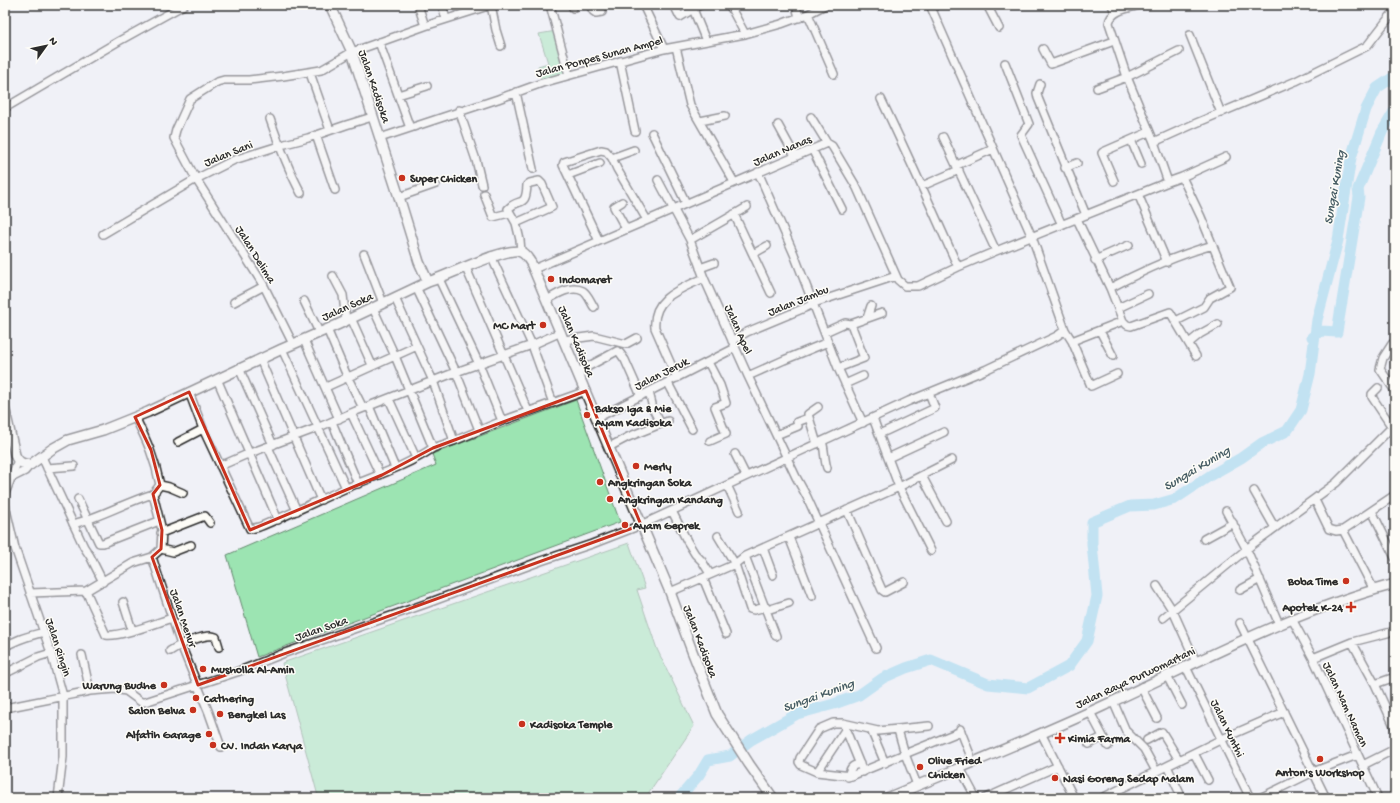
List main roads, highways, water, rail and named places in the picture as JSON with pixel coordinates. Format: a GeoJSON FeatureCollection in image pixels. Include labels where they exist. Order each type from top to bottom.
{"type":"FeatureCollection","features":[{"type":"Feature","properties":{"kind":"waterway","name":"Sungai Kuning"},"geometry":{"type":"LineString","coordinates":[[679,798],[699,775],[708,760],[730,756],[751,740],[797,714],[834,704],[859,695],[883,678],[906,668],[931,660],[988,684],[1028,688],[1069,666],[1087,641],[1097,596],[1092,544],[1092,522],[1130,506],[1154,505],[1175,499],[1211,475],[1241,458],[1262,443],[1287,431],[1301,410],[1310,374],[1317,320],[1338,240],[1351,158],[1366,109],[1377,88],[1395,76]]}},
{"type":"Feature","properties":{"kind":"waterway"},"geometry":{"type":"LineString","coordinates":[[1312,337],[1321,331],[1337,332],[1359,197],[1358,189],[1382,132],[1395,110]]}},
{"type":"Feature","properties":{"kind":"place","name":"Super Chicken"},"geometry":{"type":"Point","coordinates":[402,178]}},
{"type":"Feature","properties":{"kind":"place","name":"Indomaret"},"geometry":{"type":"Point","coordinates":[551,279]}},
{"type":"Feature","properties":{"kind":"place","name":"MC Mart"},"geometry":{"type":"Point","coordinates":[543,325]}},
{"type":"Feature","properties":{"kind":"place","name":"Bakso Iga & Mie Ayam Kadisoka"},"geometry":{"type":"Point","coordinates":[587,415]}},
{"type":"Feature","properties":{"kind":"place","name":"Merly"},"geometry":{"type":"Point","coordinates":[636,466]}},
{"type":"Feature","properties":{"kind":"place","name":"Angkringan Soka"},"geometry":{"type":"Point","coordinates":[600,482]}},
{"type":"Feature","properties":{"kind":"place","name":"Angkringan Kandang"},"geometry":{"type":"Point","coordinates":[610,499]}},
{"type":"Feature","properties":{"kind":"place","name":"Ayam Geprek"},"geometry":{"type":"Point","coordinates":[625,525]}},
{"type":"Feature","properties":{"kind":"place","name":"Boba Time"},"geometry":{"type":"Point","coordinates":[1346,581]}},
{"type":"Feature","properties":{"kind":"place","name":"Apotek K-24"},"geometry":{"type":"Point","coordinates":[1351,607]}},
{"type":"Feature","properties":{"kind":"place","name":"Musholla Al-Amin"},"geometry":{"type":"Point","coordinates":[203,669]}},
{"type":"Feature","properties":{"kind":"place","name":"Warung Budhe"},"geometry":{"type":"Point","coordinates":[164,685]}},
{"type":"Feature","properties":{"kind":"place","name":"Cathering"},"geometry":{"type":"Point","coordinates":[196,698]}},
{"type":"Feature","properties":{"kind":"place","name":"Salon Belva"},"geometry":{"type":"Point","coordinates":[193,710]}},
{"type":"Feature","properties":{"kind":"place","name":"Bengkel Las"},"geometry":{"type":"Point","coordinates":[220,714]}},
{"type":"Feature","properties":{"kind":"place","name":"Kadisoka Temple"},"geometry":{"type":"Point","coordinates":[522,724]}},
{"type":"Feature","properties":{"kind":"place","name":"Alfatih Garage"},"geometry":{"type":"Point","coordinates":[209,734]}},
{"type":"Feature","properties":{"kind":"place","name":"Kimia Farma"},"geometry":{"type":"Point","coordinates":[1060,738]}},
{"type":"Feature","properties":{"kind":"place","name":"CV. Indah Karya"},"geometry":{"type":"Point","coordinates":[213,745]}},
{"type":"Feature","properties":{"kind":"place","name":"Anton's Workshop"},"geometry":{"type":"Point","coordinates":[1320,759]}},
{"type":"Feature","properties":{"kind":"place","name":"Olive Fried Chicken"},"geometry":{"type":"Point","coordinates":[920,767]}},
{"type":"Feature","properties":{"kind":"place","name":"Nasi Goreng Sedap Malam"},"geometry":{"type":"Point","coordinates":[1055,778]}}]}
